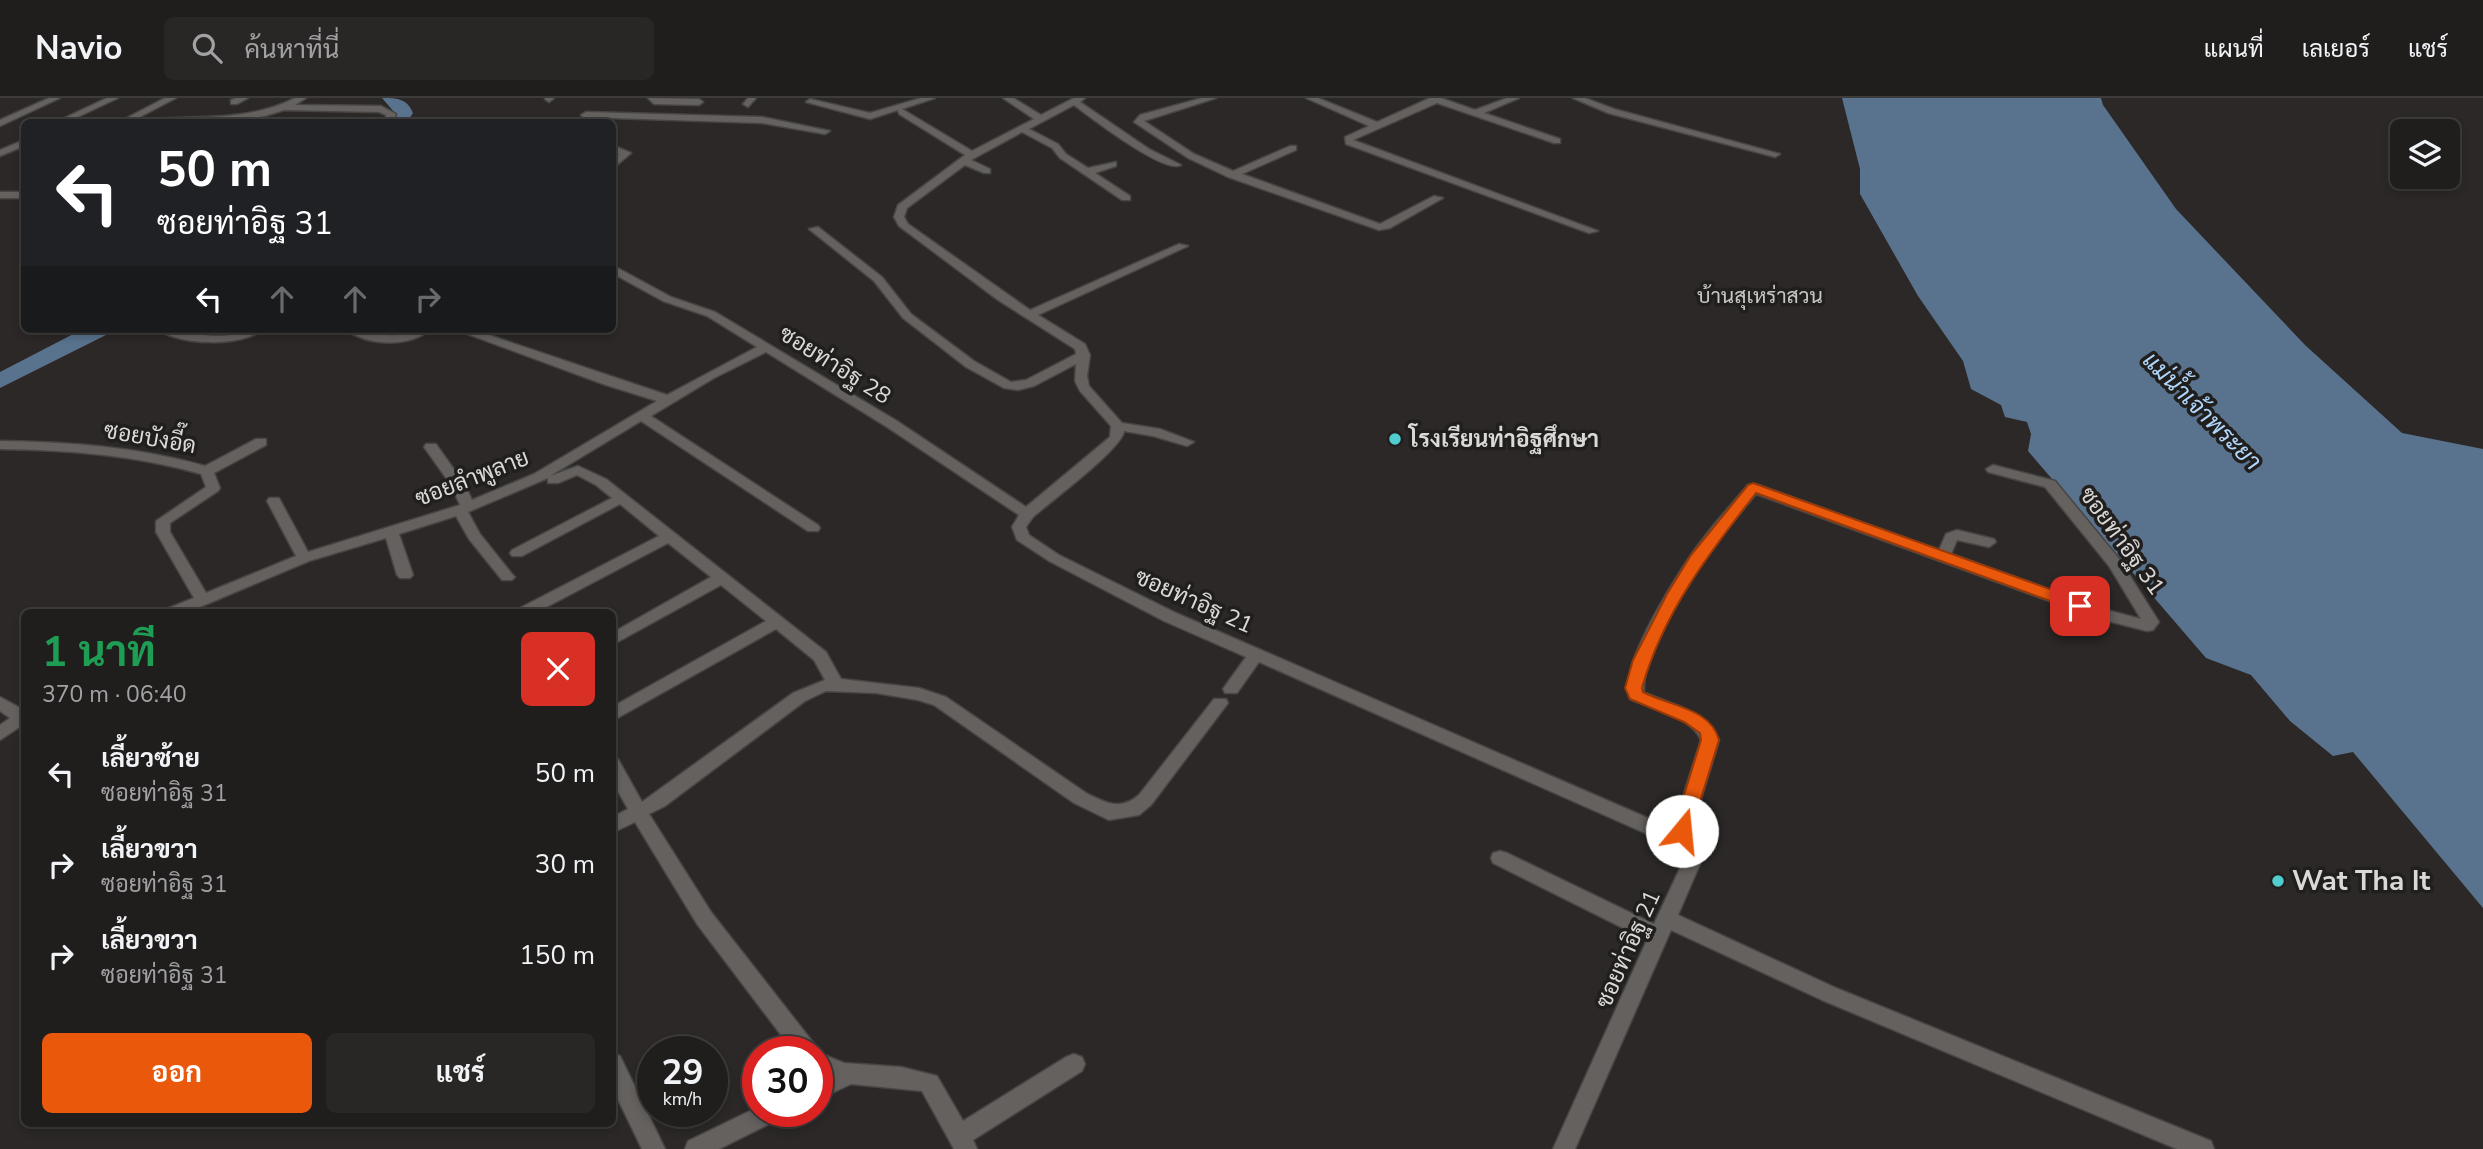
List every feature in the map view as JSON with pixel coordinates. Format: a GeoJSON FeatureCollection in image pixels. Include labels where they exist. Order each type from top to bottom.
{"type":"FeatureCollection","features":[{"type":"Feature","properties":{"kind":"street"},"geometry":{"type":"LineString","coordinates":[[0,123],[56,98]]}},
{"type":"Feature","properties":{"kind":"street"},"geometry":{"type":"LineString","coordinates":[[68,119],[114,98]]}},
{"type":"Feature","properties":{"kind":"street"},"geometry":{"type":"LineString","coordinates":[[130,119],[172,98]]}},
{"type":"Feature","properties":{"kind":"street"},"geometry":{"type":"LineString","coordinates":[[242,119],[272,118],[302,98]]}},
{"type":"Feature","properties":{"kind":"street"},"geometry":{"type":"LineString","coordinates":[[652,98],[654,102],[700,100]]}},
{"type":"Feature","properties":{"kind":"street"},"geometry":{"type":"LineString","coordinates":[[810,102],[870,116],[931,98]]}},
{"type":"Feature","properties":{"kind":"street"},"geometry":{"type":"LineString","coordinates":[[1007,98],[1042,120]]}},
{"type":"Feature","properties":{"kind":"street"},"geometry":{"type":"LineString","coordinates":[[1212,98],[1143,117],[1139,122],[1191,156],[1233,175],[1379,227],[1438,198]]}},
{"type":"Feature","properties":{"kind":"street"},"geometry":{"type":"LineString","coordinates":[[1310,98],[1375,125]]}},
{"type":"Feature","properties":{"kind":"street"},"geometry":{"type":"LineString","coordinates":[[1478,112],[1515,98]]}},
{"type":"Feature","properties":{"kind":"street"},"geometry":{"type":"LineString","coordinates":[[1577,98],[1611,111],[1775,153]]}},
{"type":"Feature","properties":{"kind":"street"},"geometry":{"type":"LineString","coordinates":[[684,117],[700,100]]}},
{"type":"Feature","properties":{"kind":"street"},"geometry":{"type":"LineString","coordinates":[[1176,165],[1146,151],[1079,100],[968,158],[912,197],[902,207],[899,217],[904,226],[1028,315],[1081,347],[1084,355],[1080,374],[1084,388],[1118,426],[1155,432],[1187,442]]}},
{"type":"Feature","properties":{"kind":"street"},"geometry":{"type":"LineString","coordinates":[[1557,141],[1438,100],[1430,101],[1348,139],[1349,142],[1593,231]]}},
{"type":"Feature","properties":{"kind":"street"},"geometry":{"type":"LineString","coordinates":[[285,108],[390,112],[389,119]]}},
{"type":"Feature","properties":{"kind":"street"},"geometry":{"type":"LineString","coordinates":[[902,112],[987,171]]}},
{"type":"Feature","properties":{"kind":"street"},"geometry":{"type":"LineString","coordinates":[[586,115],[771,120],[825,131]]}},
{"type":"Feature","properties":{"kind":"street"},"geometry":{"type":"LineString","coordinates":[[1023,129],[1055,146],[1063,156],[1126,198]]}},
{"type":"Feature","properties":{"kind":"street"},"geometry":{"type":"LineString","coordinates":[[0,145],[21,138]]}},
{"type":"Feature","properties":{"kind":"street"},"geometry":{"type":"LineString","coordinates":[[0,153],[21,144]]}},
{"type":"Feature","properties":{"kind":"street"},"geometry":{"type":"LineString","coordinates":[[1233,175],[1293,148]]}},
{"type":"Feature","properties":{"kind":"street"},"geometry":{"type":"LineString","coordinates":[[616,149],[626,152],[616,162]]}},
{"type":"Feature","properties":{"kind":"street"},"geometry":{"type":"LineString","coordinates":[[1087,172],[1113,164]]}},
{"type":"Feature","properties":{"kind":"street"},"geometry":{"type":"LineString","coordinates":[[0,195],[21,195]]}},
{"type":"Feature","properties":{"kind":"street"},"geometry":{"type":"LineString","coordinates":[[814,229],[878,279],[907,316],[970,364],[1007,385],[1030,383],[1084,355]]}},
{"type":"Feature","properties":{"kind":"street"},"geometry":{"type":"LineString","coordinates":[[1028,315],[1183,246]]}},
{"type":"Feature","properties":{"kind":"street","name":"ซอยท่าอิฐ 28"},"geometry":{"type":"LineString","coordinates":[[616,270],[667,299],[711,314],[892,424],[1027,514]]}},
{"type":"Feature","properties":{"kind":"street"},"geometry":{"type":"LineString","coordinates":[[182,333],[221,341],[240,338],[249,333]]}},
{"type":"Feature","properties":{"kind":"street"},"geometry":{"type":"LineString","coordinates":[[365,333],[400,340],[416,333]]}},
{"type":"Feature","properties":{"kind":"street"},"geometry":{"type":"LineString","coordinates":[[471,333],[668,400]]}},
{"type":"Feature","properties":{"kind":"street","name":"ซอยลำพูลาย"},"geometry":{"type":"LineString","coordinates":[[183,609],[304,558],[464,509],[540,477],[668,400],[766,347]]}},
{"type":"Feature","properties":{"kind":"street"},"geometry":{"type":"LineString","coordinates":[[642,416],[813,528]]}},
{"type":"Feature","properties":{"kind":"street"},"geometry":{"type":"LineString","coordinates":[[1027,514],[1107,448],[1117,438],[1118,426]]}},
{"type":"Feature","properties":{"kind":"street"},"geometry":{"type":"LineString","coordinates":[[207,471],[261,442]]}},
{"type":"Feature","properties":{"kind":"street","name":"ซอยบังอี๊ด"},"geometry":{"type":"LineString","coordinates":[[0,445],[40,445],[94,451],[180,462],[207,471],[213,488],[163,522],[163,532],[203,601]]}},
{"type":"Feature","properties":{"kind":"street"},"geometry":{"type":"LineString","coordinates":[[431,447],[458,485],[474,536],[507,577]]}},
{"type":"Feature","properties":{"kind":"street","name":"ซอยท่าอิฐ 31"},"geometry":{"type":"LineString","coordinates":[[1679,840],[1710,740],[1708,730],[1702,723],[1647,702],[1636,695],[1634,688],[1647,648],[1690,569],[1753,488],[2137,625],[2147,626],[2151,622],[2115,563],[2050,484],[1993,469]]}},
{"type":"Feature","properties":{"kind":"street"},"geometry":{"type":"LineString","coordinates":[[488,512],[578,470],[601,482],[622,498],[820,656],[836,684]]}},
{"type":"Feature","properties":{"kind":"street"},"geometry":{"type":"LineString","coordinates":[[517,553],[622,498]]}},
{"type":"Feature","properties":{"kind":"street"},"geometry":{"type":"LineString","coordinates":[[274,500],[304,558]]}},
{"type":"Feature","properties":{"kind":"street","name":"ซอยท่าอิฐ 21"},"geometry":{"type":"LineString","coordinates":[[1027,514],[1021,521],[1019,532],[1030,545],[1170,617],[1679,840],[1690,852],[1691,864],[1563,1149]]}},
{"type":"Feature","properties":{"kind":"street"},"geometry":{"type":"LineString","coordinates":[[391,531],[405,575]]}},
{"type":"Feature","properties":{"kind":"street"},"geometry":{"type":"LineString","coordinates":[[1943,557],[1951,537],[1957,535],[1989,542]]}},
{"type":"Feature","properties":{"kind":"street"},"geometry":{"type":"LineString","coordinates":[[536,609],[670,536]]}},
{"type":"Feature","properties":{"kind":"street"},"geometry":{"type":"LineString","coordinates":[[616,638],[721,578]]}},
{"type":"Feature","properties":{"kind":"street"},"geometry":{"type":"LineString","coordinates":[[616,713],[776,622]]}},
{"type":"Feature","properties":{"kind":"street"},"geometry":{"type":"LineString","coordinates":[[616,824],[639,813],[799,697],[836,684],[876,687],[940,701],[1080,798],[1109,813],[1133,810],[1145,800],[1256,654]]}},
{"type":"Feature","properties":{"kind":"street"},"geometry":{"type":"LineString","coordinates":[[0,703],[21,716]]}},
{"type":"Feature","properties":{"kind":"street"},"geometry":{"type":"LineString","coordinates":[[0,734],[21,718]]}},
{"type":"Feature","properties":{"kind":"street"},"geometry":{"type":"LineString","coordinates":[[616,771],[704,918],[795,1036]]}},
{"type":"Feature","properties":{"kind":"street"},"geometry":{"type":"LineString","coordinates":[[1500,858],[2203,1149]]}},
{"type":"Feature","properties":{"kind":"street"},"geometry":{"type":"LineString","coordinates":[[833,1071],[849,1074],[902,1076],[929,1083],[963,1142],[1074,1064]]}},
{"type":"Feature","properties":{"kind":"street"},"geometry":{"type":"LineString","coordinates":[[616,1071],[654,1149]]}},
{"type":"Feature","properties":{"kind":"street"},"geometry":{"type":"LineString","coordinates":[[833,1082],[849,1074]]}},
{"type":"Feature","properties":{"kind":"street"},"geometry":{"type":"LineString","coordinates":[[696,1149],[742,1126]]}},
{"type":"Feature","properties":{"kind":"water","name":"แม่น้ำเจ้าพระยา"},"geometry":{"type":"Polygon","coordinates":[[[1842,98],[2101,98],[2103,105],[2176,209],[2305,345],[2402,433],[2483,449],[2483,908],[2353,752],[2333,756],[2290,721],[2251,675],[2206,658],[2028,451],[2031,434],[2027,422],[2005,417],[2001,405],[1971,389],[1963,361],[1918,296],[1860,194],[1860,169],[1842,98]]]}},
{"type":"Feature","properties":{"kind":"waterway"},"geometry":{"type":"LineString","coordinates":[[390,98],[402,107],[404,113],[401,119]]}},
{"type":"Feature","properties":{"kind":"waterway"},"geometry":{"type":"LineString","coordinates":[[0,381],[92,333]]}},
{"type":"Feature","properties":{"kind":"place","name":"โรงเรียนท่าอิฐศึกษา"},"geometry":{"type":"Point","coordinates":[1395,439]}},
{"type":"Feature","properties":{"kind":"place","name":"Wat Tha It"},"geometry":{"type":"Point","coordinates":[2278,881]}},
{"type":"Feature","properties":{"kind":"district","name":"บ้านสุเหร่าสวน"},"geometry":{"type":"Point","coordinates":[1760,296]}},
{"type":"Feature","properties":{"kind":"route"},"geometry":{"type":"LineString","coordinates":[[1682,831],[1710,740],[1708,730],[1702,723],[1647,702],[1636,695],[1634,688],[1642,660],[1664,612],[1697,558],[1753,488],[2080,606]]}}]}
